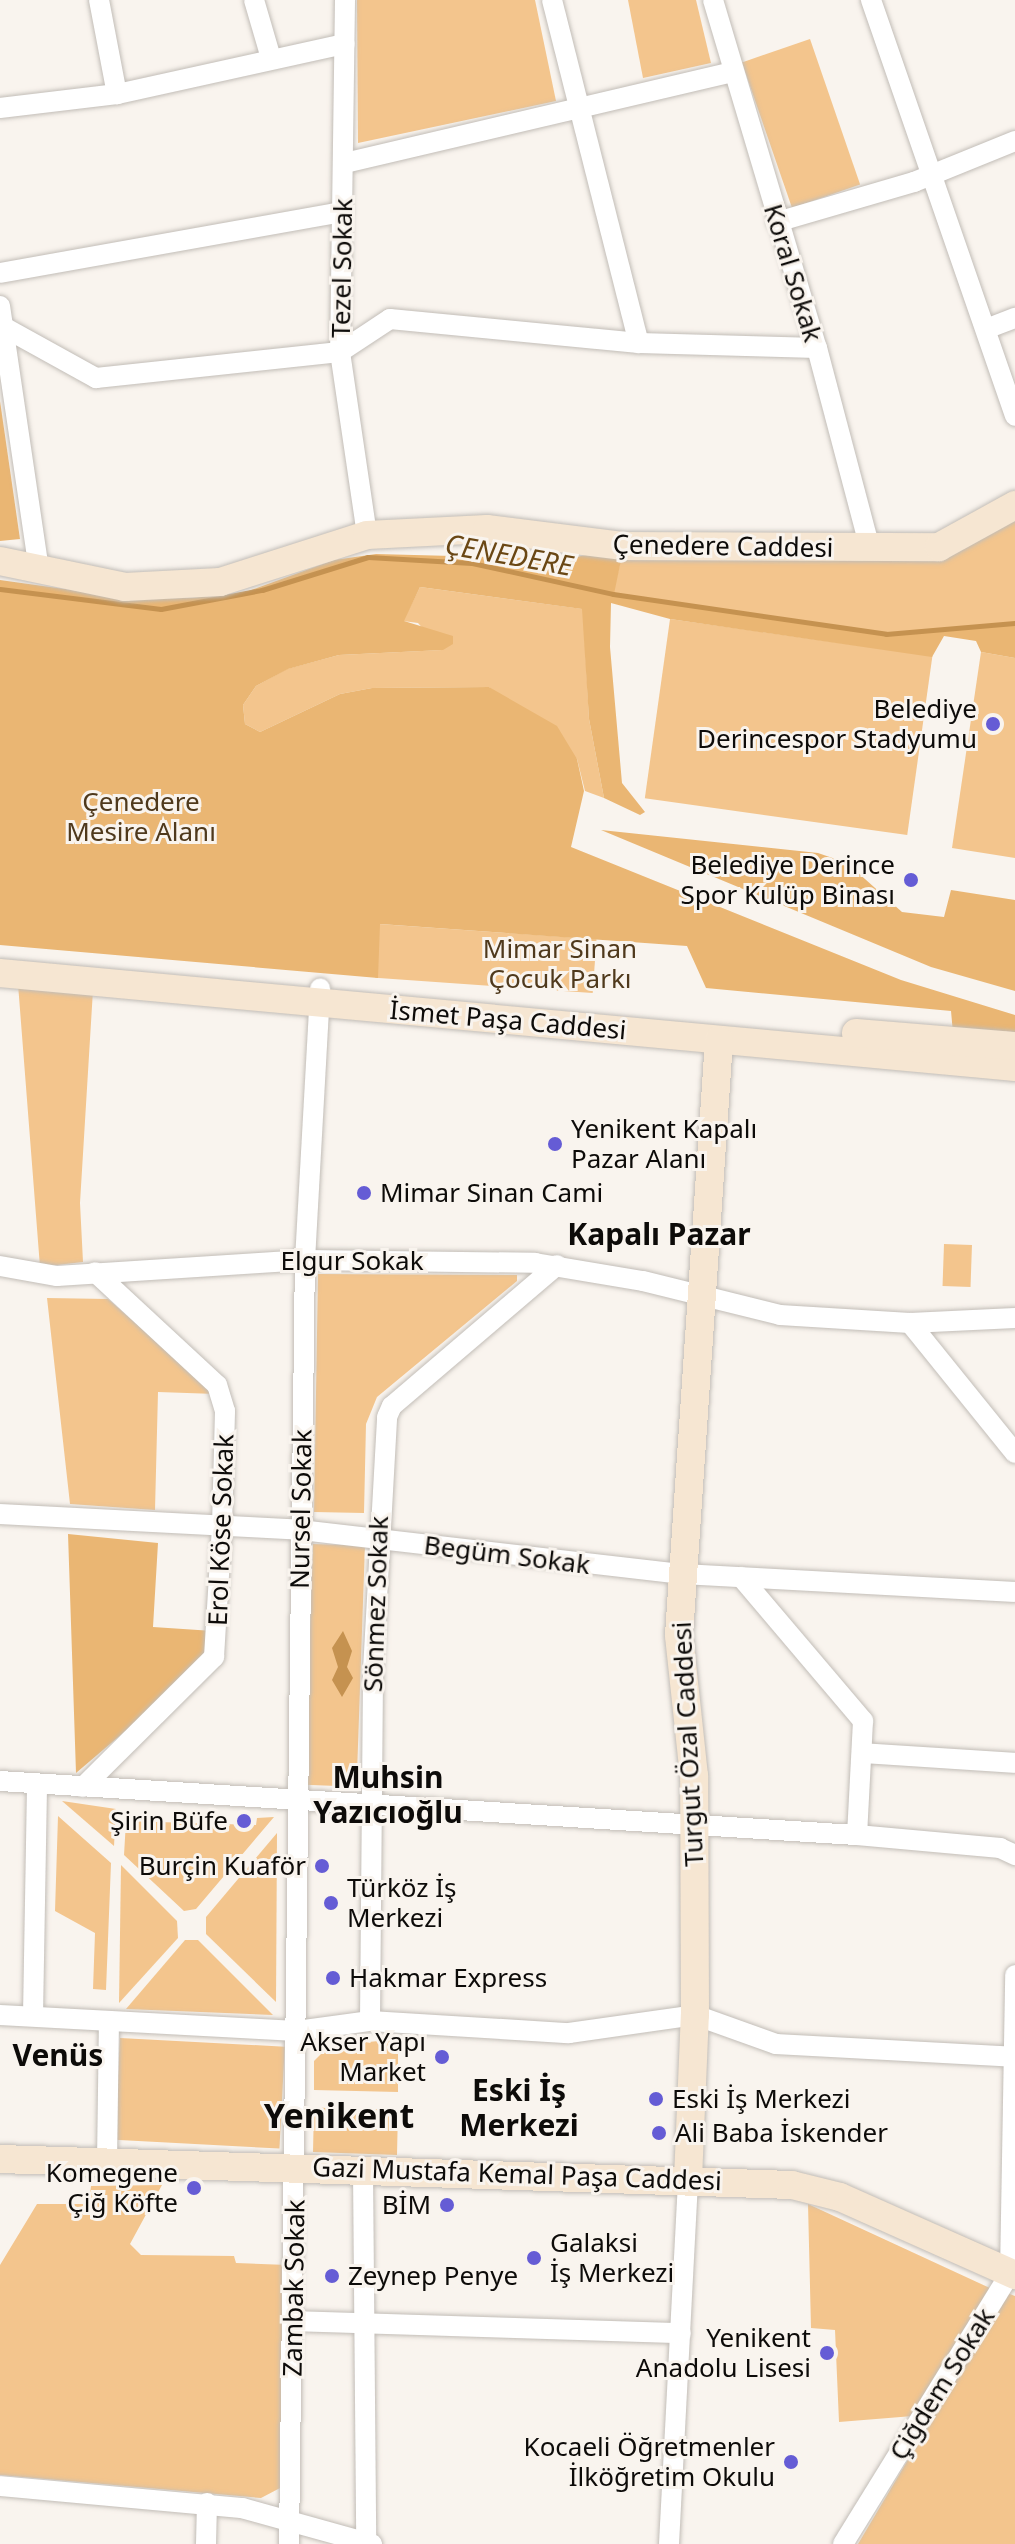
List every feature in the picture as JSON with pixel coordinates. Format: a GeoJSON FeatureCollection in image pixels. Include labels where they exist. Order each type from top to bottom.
{"type":"FeatureCollection","features":[{"type":"Feature","properties":{"kind":"street"},"geometry":{"type":"LineString","coordinates":[[99,0],[117,94]]}},
{"type":"Feature","properties":{"kind":"street"},"geometry":{"type":"LineString","coordinates":[[254,0],[271,58]]}},
{"type":"Feature","properties":{"kind":"street","name":"Tezel Sokak"},"geometry":{"type":"LineString","coordinates":[[345,0],[340,352],[367,535]]}},
{"type":"Feature","properties":{"kind":"street"},"geometry":{"type":"LineString","coordinates":[[552,0],[575,104],[639,343]]}},
{"type":"Feature","properties":{"kind":"street","name":"Koral Sokak"},"geometry":{"type":"LineString","coordinates":[[713,0],[732,72],[817,348],[870,548]]}},
{"type":"Feature","properties":{"kind":"street"},"geometry":{"type":"LineString","coordinates":[[871,0],[935,174],[1015,416]]}},
{"type":"Feature","properties":{"kind":"street"},"geometry":{"type":"LineString","coordinates":[[0,108],[117,94],[345,44]]}},
{"type":"Feature","properties":{"kind":"street"},"geometry":{"type":"LineString","coordinates":[[345,163],[575,104],[732,72]]}},
{"type":"Feature","properties":{"kind":"street"},"geometry":{"type":"LineString","coordinates":[[777,222],[935,174],[1015,141]]}},
{"type":"Feature","properties":{"kind":"street"},"geometry":{"type":"LineString","coordinates":[[0,273],[343,212]]}},
{"type":"Feature","properties":{"kind":"street"},"geometry":{"type":"LineString","coordinates":[[986,329],[1015,318]]}},
{"type":"Feature","properties":{"kind":"street"},"geometry":{"type":"LineString","coordinates":[[1,319],[96,378],[340,352],[390,319],[639,343],[817,348]]}},
{"type":"Feature","properties":{"kind":"street"},"geometry":{"type":"LineString","coordinates":[[1,319],[39,569]]}},
{"type":"Feature","properties":{"kind":"street","name":"Çenedere Caddesi"},"geometry":{"type":"LineString","coordinates":[[0,561],[125,587],[220,582],[367,535],[487,529],[624,546],[939,547],[1015,505]]}},
{"type":"Feature","properties":{"kind":"street","name":"İsmet Paşa Caddesi"},"geometry":{"type":"LineString","coordinates":[[0,957],[320,995]]}},
{"type":"Feature","properties":{"kind":"street","name":"İsmet Paşa Caddesi"},"geometry":{"type":"LineString","coordinates":[[0,973],[320,995],[720,1031],[1015,1067]]}},
{"type":"Feature","properties":{"kind":"street","name":"Nursel Sokak"},"geometry":{"type":"LineString","coordinates":[[297,2031],[295,1799],[305,1260],[320,995]]}},
{"type":"Feature","properties":{"kind":"street","name":"İsmet Paşa Caddesi"},"geometry":{"type":"LineString","coordinates":[[720,1031],[1015,1046]]}},
{"type":"Feature","properties":{"kind":"street","name":"Turgut Özal Caddesi"},"geometry":{"type":"LineString","coordinates":[[669,2544],[695,2015],[693,1749],[679,1654],[720,1031]]}},
{"type":"Feature","properties":{"kind":"street","name":"Elgur Sokak"},"geometry":{"type":"LineString","coordinates":[[0,1266],[53,1276],[305,1260],[557,1265],[780,1315],[910,1323],[1015,1318]]}},
{"type":"Feature","properties":{"kind":"street","name":"Sönmez Sokak"},"geometry":{"type":"LineString","coordinates":[[370,2021],[371,1804],[378,1538],[385,1430],[392,1406],[557,1265]]}},
{"type":"Feature","properties":{"kind":"street","name":"Erol Köse Sokak"},"geometry":{"type":"LineString","coordinates":[[83,1787],[214,1657],[225,1411],[217,1385],[95,1272]]}},
{"type":"Feature","properties":{"kind":"street"},"geometry":{"type":"LineString","coordinates":[[910,1323],[1015,1453]]}},
{"type":"Feature","properties":{"kind":"street","name":"Begüm Sokak"},"geometry":{"type":"LineString","coordinates":[[0,1514],[301,1530],[683,1574],[1015,1592]]}},
{"type":"Feature","properties":{"kind":"street"},"geometry":{"type":"LineString","coordinates":[[741,1577],[863,1721],[857,1835]]}},
{"type":"Feature","properties":{"kind":"street"},"geometry":{"type":"LineString","coordinates":[[862,1753],[1015,1763]]}},
{"type":"Feature","properties":{"kind":"street"},"geometry":{"type":"LineString","coordinates":[[0,1781],[857,1835],[1000,1848],[1015,1855]]}},
{"type":"Feature","properties":{"kind":"street"},"geometry":{"type":"LineString","coordinates":[[33,2016],[37,1785]]}},
{"type":"Feature","properties":{"kind":"street"},"geometry":{"type":"LineString","coordinates":[[1013,2274],[1015,1975]]}},
{"type":"Feature","properties":{"kind":"street"},"geometry":{"type":"LineString","coordinates":[[0,2015],[297,2031],[370,2021],[595,2032],[695,2015],[776,2044],[1013,2057]]}},
{"type":"Feature","properties":{"kind":"street"},"geometry":{"type":"LineString","coordinates":[[107,2162],[109,2021]]}},
{"type":"Feature","properties":{"kind":"street","name":"Zambak Sokak"},"geometry":{"type":"LineString","coordinates":[[289,2544],[297,2031]]}},
{"type":"Feature","properties":{"kind":"street","name":"Gazi Mustafa Kemal Paşa Caddesi"},"geometry":{"type":"LineString","coordinates":[[0,2159],[688,2179],[818,2190],[1013,2274]]}},
{"type":"Feature","properties":{"kind":"street"},"geometry":{"type":"LineString","coordinates":[[0,2486],[207,2503],[290,2519],[368,2543],[363,2170]]}},
{"type":"Feature","properties":{"kind":"street","name":"Çiğdem Sokak"},"geometry":{"type":"LineString","coordinates":[[843,2544],[1013,2274]]}},
{"type":"Feature","properties":{"kind":"street"},"geometry":{"type":"LineString","coordinates":[[293,2321],[366,2326],[681,2333]]}},
{"type":"Feature","properties":{"kind":"street"},"geometry":{"type":"LineString","coordinates":[[206,2544],[207,2503]]}},
{"type":"Feature","properties":{"kind":"green space"},"geometry":{"type":"Polygon","coordinates":[[[357,0],[535,0],[556,101],[358,143],[357,0]]]}},
{"type":"Feature","properties":{"kind":"green space"},"geometry":{"type":"Polygon","coordinates":[[[628,0],[696,0],[711,63],[643,78],[628,0]]]}},
{"type":"Feature","properties":{"kind":"green space"},"geometry":{"type":"Polygon","coordinates":[[[810,39],[860,185],[792,208],[742,62],[810,39]]]}},
{"type":"Feature","properties":{"kind":"green space"},"geometry":{"type":"Polygon","coordinates":[[[0,401],[20,539],[0,541],[0,401]]]}},
{"type":"Feature","properties":{"kind":"green space"},"geometry":{"type":"Polygon","coordinates":[[[1015,505],[1015,623],[886,634],[613,594],[624,546],[939,547],[1015,505]]]}},
{"type":"Feature","properties":{"kind":"green space","name":"Çenedere Mesire Alanı"},"geometry":{"type":"Polygon","coordinates":[[[624,546],[614,594],[886,634],[1015,623],[1015,658],[981,652],[976,641],[944,636],[932,657],[670,619],[611,603],[610,647],[622,783],[645,812],[640,815],[604,798],[589,719],[582,609],[420,587],[404,621],[453,636],[453,644],[443,650],[339,655],[288,669],[256,686],[243,705],[245,724],[260,732],[340,694],[372,688],[489,687],[557,726],[577,759],[584,791],[571,847],[901,980],[1015,1015],[1015,1037],[953,1033],[951,1011],[706,988],[687,946],[380,924],[378,978],[0,945],[0,580],[115,596],[186,598],[240,594],[334,560],[376,554],[568,559],[624,546]]]}},
{"type":"Feature","properties":{"kind":"green space"},"geometry":{"type":"Polygon","coordinates":[[[420,587],[583,609],[589,719],[604,798],[585,791],[577,759],[489,687],[372,688],[340,694],[260,732],[245,724],[243,705],[256,686],[287,669],[339,655],[442,650],[418,623],[403,621],[420,587]]]}},
{"type":"Feature","properties":{"kind":"green space"},"geometry":{"type":"Polygon","coordinates":[[[670,619],[932,656],[907,835],[645,798],[670,619]]]}},
{"type":"Feature","properties":{"kind":"green space","name":"Belediye Derincespor Stadyumu"},"geometry":{"type":"Polygon","coordinates":[[[981,652],[1015,658],[1015,858],[952,848],[981,652]]]}},
{"type":"Feature","properties":{"kind":"green space"},"geometry":{"type":"Polygon","coordinates":[[[601,830],[818,853],[847,863],[902,912],[944,917],[951,890],[1015,900],[1015,991],[931,967],[601,830]]]}},
{"type":"Feature","properties":{"kind":"green space","name":"Mimar Sinan Çocuk Parkı"},"geometry":{"type":"Polygon","coordinates":[[[379,924],[596,939],[593,993],[375,978],[379,924]]]}},
{"type":"Feature","properties":{"kind":"green space"},"geometry":{"type":"Polygon","coordinates":[[[18,984],[93,990],[80,1203],[83,1262],[40,1267],[18,984]]]}},
{"type":"Feature","properties":{"kind":"green space"},"geometry":{"type":"Polygon","coordinates":[[[944,1244],[972,1245],[971,1287],[943,1286],[944,1244]]]}},
{"type":"Feature","properties":{"kind":"green space"},"geometry":{"type":"Polygon","coordinates":[[[318,1274],[517,1275],[517,1281],[377,1397],[366,1424],[364,1513],[314,1512],[318,1274]]]}},
{"type":"Feature","properties":{"kind":"green space"},"geometry":{"type":"Polygon","coordinates":[[[47,1298],[108,1299],[216,1394],[158,1392],[155,1510],[70,1504],[47,1298]]]}},
{"type":"Feature","properties":{"kind":"green space"},"geometry":{"type":"Polygon","coordinates":[[[68,1534],[158,1543],[153,1627],[213,1631],[204,1664],[76,1773],[68,1534]]]}},
{"type":"Feature","properties":{"kind":"green space"},"geometry":{"type":"Polygon","coordinates":[[[313,1544],[365,1546],[357,1787],[305,1785],[313,1544]]]}},
{"type":"Feature","properties":{"kind":"green space"},"geometry":{"type":"Polygon","coordinates":[[[62,1801],[116,1809],[114,1846],[62,1801]]]}},
{"type":"Feature","properties":{"kind":"green space"},"geometry":{"type":"Polygon","coordinates":[[[58,1816],[111,1863],[106,1990],[93,1989],[95,1933],[55,1911],[58,1816]]]}},
{"type":"Feature","properties":{"kind":"green space"},"geometry":{"type":"Polygon","coordinates":[[[274,1817],[196,1909],[184,1911],[124,1855],[126,1821],[256,1825],[257,1818],[274,1817]]]}},
{"type":"Feature","properties":{"kind":"green space"},"geometry":{"type":"Polygon","coordinates":[[[277,1833],[276,2002],[206,1934],[206,1917],[277,1833]]]}},
{"type":"Feature","properties":{"kind":"green space"},"geometry":{"type":"Polygon","coordinates":[[[121,1865],[177,1921],[178,1938],[119,2003],[121,1865]]]}},
{"type":"Feature","properties":{"kind":"green space"},"geometry":{"type":"Polygon","coordinates":[[[185,1940],[198,1940],[273,2015],[126,2009],[185,1940]]]}},
{"type":"Feature","properties":{"kind":"green space"},"geometry":{"type":"Polygon","coordinates":[[[120,2038],[285,2047],[279,2148],[115,2140],[120,2038]]]}},
{"type":"Feature","properties":{"kind":"green space"},"geometry":{"type":"Polygon","coordinates":[[[398,2039],[398,2092],[314,2090],[314,2061],[321,2054],[349,2044],[398,2039]]]}},
{"type":"Feature","properties":{"kind":"green space"},"geometry":{"type":"Polygon","coordinates":[[[314,2107],[326,2108],[326,2124],[349,2124],[350,2108],[398,2110],[397,2155],[313,2152],[314,2107]]]}},
{"type":"Feature","properties":{"kind":"green space"},"geometry":{"type":"Polygon","coordinates":[[[162,2185],[130,2244],[141,2255],[234,2256],[236,2263],[288,2265],[282,2487],[261,2498],[0,2475],[0,2265],[37,2204],[89,2204],[91,2186],[162,2185]]]}},
{"type":"Feature","properties":{"kind":"green space"},"geometry":{"type":"Polygon","coordinates":[[[808,2204],[992,2289],[913,2416],[839,2422],[835,2330],[811,2328],[808,2204]]]}},
{"type":"Feature","properties":{"kind":"green space"},"geometry":{"type":"Polygon","coordinates":[[[1007,2293],[1015,2296],[1015,2544],[858,2544],[1007,2293]]]}},
{"type":"Feature","properties":{"kind":"shaded area"},"geometry":{"type":"Polygon","coordinates":[[[343,1631],[352,1651],[347,1667],[353,1678],[342,1697],[332,1680],[338,1667],[332,1648],[343,1631]]]}},
{"type":"Feature","properties":{"kind":"waterway","name":"ÇENEDERE"},"geometry":{"type":"LineString","coordinates":[[0,589],[161,609],[262,590],[368,557],[472,563],[613,594],[886,634],[1015,623]]}},
{"type":"Feature","properties":{"kind":"place","name":"Belediye Derincespor Stadyumu"},"geometry":{"type":"Point","coordinates":[993,724]}},
{"type":"Feature","properties":{"kind":"place","name":"Belediye Derince Spor Kulüp Binası"},"geometry":{"type":"Point","coordinates":[911,880]}},
{"type":"Feature","properties":{"kind":"place","name":"Yenikent Kapalı Pazar Alanı"},"geometry":{"type":"Point","coordinates":[555,1144]}},
{"type":"Feature","properties":{"kind":"place","name":"Mimar Sinan Cami"},"geometry":{"type":"Point","coordinates":[364,1193]}},
{"type":"Feature","properties":{"kind":"place","name":"Şirin Büfe"},"geometry":{"type":"Point","coordinates":[244,1821]}},
{"type":"Feature","properties":{"kind":"place","name":"Burçin Kuaför"},"geometry":{"type":"Point","coordinates":[322,1866]}},
{"type":"Feature","properties":{"kind":"place","name":"Türköz İş Merkezi"},"geometry":{"type":"Point","coordinates":[331,1903]}},
{"type":"Feature","properties":{"kind":"place","name":"Hakmar Express"},"geometry":{"type":"Point","coordinates":[333,1978]}},
{"type":"Feature","properties":{"kind":"place","name":"Akser Yapı Market"},"geometry":{"type":"Point","coordinates":[442,2057]}},
{"type":"Feature","properties":{"kind":"place","name":"Eski İş Merkezi"},"geometry":{"type":"Point","coordinates":[656,2099]}},
{"type":"Feature","properties":{"kind":"place","name":"Ali Baba İskender"},"geometry":{"type":"Point","coordinates":[659,2133]}},
{"type":"Feature","properties":{"kind":"place","name":"Komegene Çiğ Köfte"},"geometry":{"type":"Point","coordinates":[194,2188]}},
{"type":"Feature","properties":{"kind":"place","name":"BİM"},"geometry":{"type":"Point","coordinates":[447,2205]}},
{"type":"Feature","properties":{"kind":"place","name":"Galaksi İş Merkezi"},"geometry":{"type":"Point","coordinates":[534,2258]}},
{"type":"Feature","properties":{"kind":"place","name":"Zeynep Penye"},"geometry":{"type":"Point","coordinates":[332,2276]}},
{"type":"Feature","properties":{"kind":"place","name":"Yenikent Anadolu Lisesi"},"geometry":{"type":"Point","coordinates":[827,2353]}},
{"type":"Feature","properties":{"kind":"place","name":"Kocaeli Öğretmenler İlköğretim Okulu"},"geometry":{"type":"Point","coordinates":[791,2462]}},
{"type":"Feature","properties":{"kind":"district","name":"Kapalı Pazar"},"geometry":{"type":"Point","coordinates":[659,1234]}},
{"type":"Feature","properties":{"kind":"district","name":"Muhsin Yazıcıoğlu"},"geometry":{"type":"Point","coordinates":[388,1794]}},
{"type":"Feature","properties":{"kind":"district","name":"Venüs"},"geometry":{"type":"Point","coordinates":[58,2055]}},
{"type":"Feature","properties":{"kind":"district","name":"Eski İş Merkezi"},"geometry":{"type":"Point","coordinates":[519,2107]}},
{"type":"Feature","properties":{"kind":"district","name":"Yenikent"},"geometry":{"type":"Point","coordinates":[339,2116]}}]}
